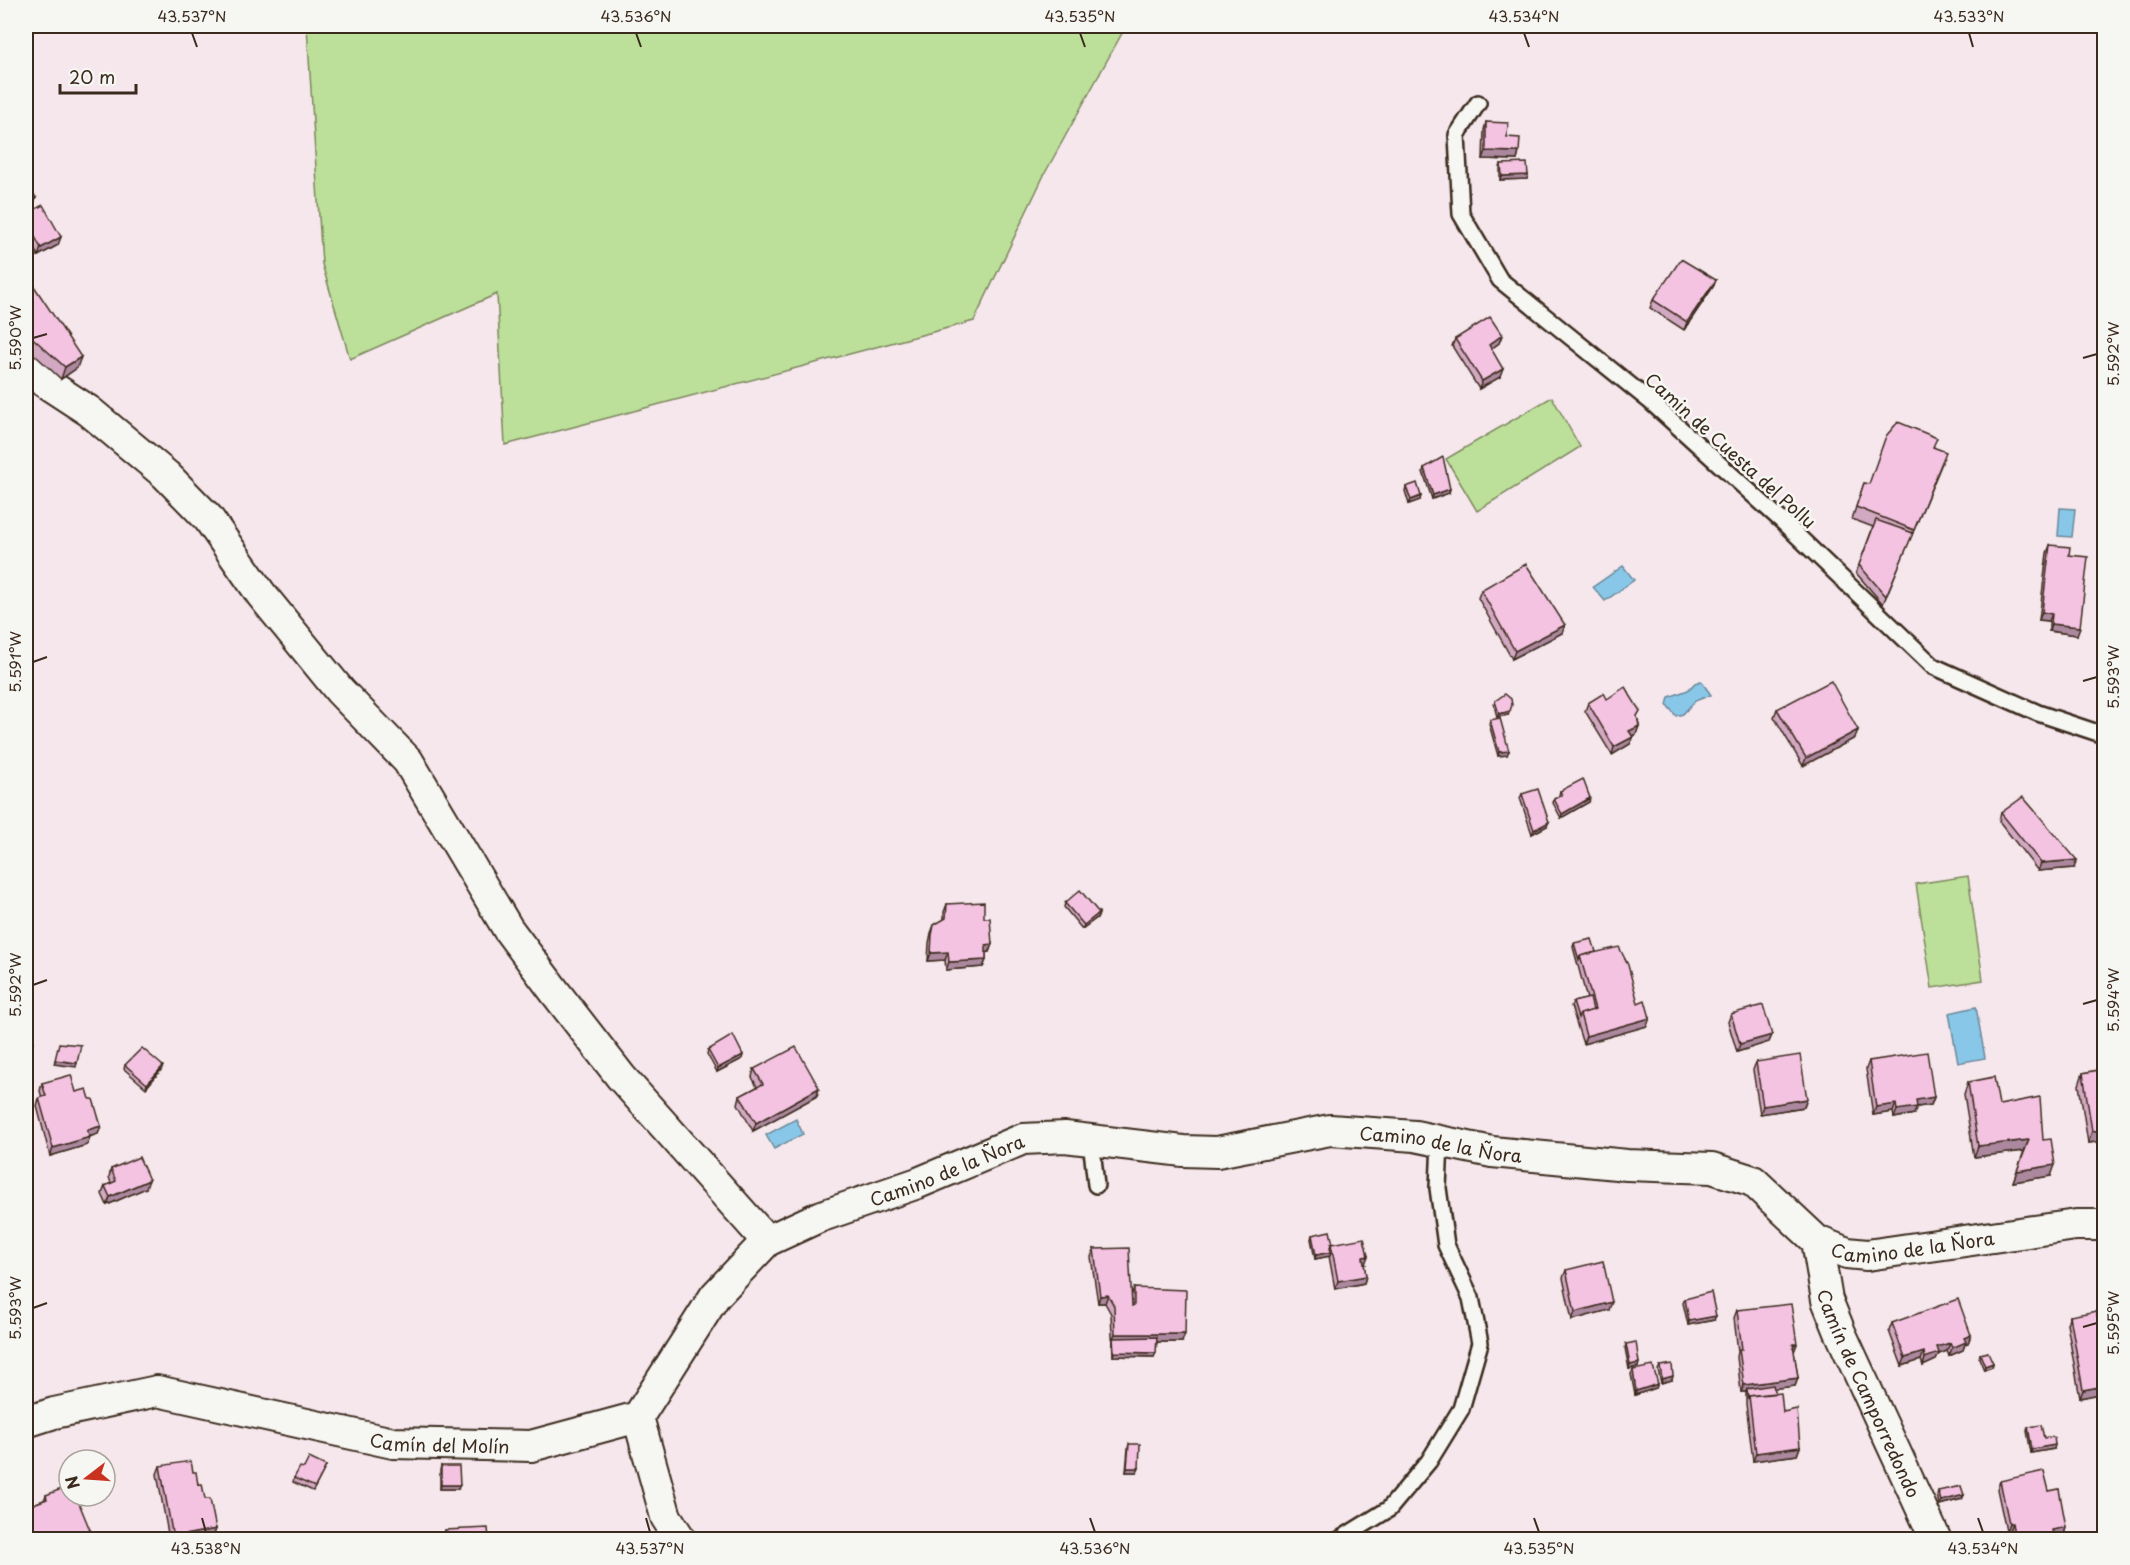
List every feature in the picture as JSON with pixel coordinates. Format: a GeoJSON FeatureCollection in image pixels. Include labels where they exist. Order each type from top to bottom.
{"type":"FeatureCollection","features":[{"type":"Feature","properties":{"kind":"street"},"geometry":{"type":"LineString","coordinates":[[26,364],[40,379],[89,411],[166,475],[208,518],[261,594],[326,673],[408,761],[508,929],[569,1011],[621,1077],[767,1240],[715,1296],[638,1417],[666,1517],[681,1539]]}},
{"type":"Feature","properties":{"kind":"street","name":"Camino de la Ñora"},"geometry":{"type":"LineString","coordinates":[[767,1240],[819,1217],[918,1183],[1023,1139],[1065,1137],[1183,1151],[1217,1152],[1330,1130],[1415,1136],[1492,1152],[1627,1165],[1712,1168],[1753,1181],[1817,1241],[1847,1253],[1867,1255],[2076,1225],[2104,1225]]}},
{"type":"Feature","properties":{"kind":"street","name":"Camín de Camporredondo"},"geometry":{"type":"LineString","coordinates":[[1817,1241],[1827,1300],[1936,1539]]}},
{"type":"Feature","properties":{"kind":"street","name":"Camín del Molín"},"geometry":{"type":"LineString","coordinates":[[26,1422],[54,1413],[158,1391],[393,1443],[531,1446],[638,1417]]}},
{"type":"Feature","properties":{"kind":"lane","name":"Camin de Cuesta del Pollu"},"geometry":{"type":"LineString","coordinates":[[1478,103],[1457,135],[1461,214],[1500,280],[1651,402],[1782,521],[1933,666],[2038,713],[2104,735]]}},
{"type":"Feature","properties":{"kind":"lane"},"geometry":{"type":"LineString","coordinates":[[1091,1140],[1096,1185]]}},
{"type":"Feature","properties":{"kind":"lane"},"geometry":{"type":"LineString","coordinates":[[1339,1539],[1389,1509],[1429,1461],[1461,1409],[1480,1342],[1472,1298],[1446,1245],[1438,1188],[1440,1141]]}},
{"type":"Feature","properties":{"kind":"green space"},"geometry":{"type":"Polygon","coordinates":[[[307,26],[1126,26],[1045,173],[974,321],[505,445],[497,294],[350,359],[322,264],[307,26]]]}},
{"type":"Feature","properties":{"kind":"green space"},"geometry":{"type":"Polygon","coordinates":[[[1552,397],[1580,447],[1477,511],[1446,459],[1552,397]]]}},
{"type":"Feature","properties":{"kind":"green space"},"geometry":{"type":"Polygon","coordinates":[[[1968,876],[1983,980],[1932,988],[1916,884],[1968,876]]]}},
{"type":"Feature","properties":{"kind":"water"},"geometry":{"type":"Polygon","coordinates":[[[2060,508],[2075,509],[2072,537],[2058,536],[2060,508]]]}},
{"type":"Feature","properties":{"kind":"water"},"geometry":{"type":"Polygon","coordinates":[[[1623,566],[1634,580],[1605,601],[1593,587],[1623,566]]]}},
{"type":"Feature","properties":{"kind":"water"},"geometry":{"type":"Polygon","coordinates":[[[1701,681],[1711,695],[1695,701],[1683,714],[1676,716],[1667,705],[1669,697],[1688,690],[1701,681]]]}},
{"type":"Feature","properties":{"kind":"water"},"geometry":{"type":"Polygon","coordinates":[[[1976,1007],[1985,1058],[1958,1063],[1949,1013],[1976,1007]]]}},
{"type":"Feature","properties":{"kind":"water"},"geometry":{"type":"Polygon","coordinates":[[[796,1119],[803,1134],[774,1149],[766,1135],[796,1119]]]}},
{"type":"Feature","properties":{"kind":"building"},"geometry":{"type":"Polygon","coordinates":[[[1486,122],[1508,123],[1507,137],[1520,138],[1519,152],[1486,151],[1486,122]]]}},
{"type":"Feature","properties":{"kind":"building"},"geometry":{"type":"Polygon","coordinates":[[[1527,163],[1528,175],[1502,176],[1501,164],[1527,163]]]}},
{"type":"Feature","properties":{"kind":"building"},"geometry":{"type":"Polygon","coordinates":[[[26,180],[36,198],[26,204],[26,180]]]}},
{"type":"Feature","properties":{"kind":"building"},"geometry":{"type":"Polygon","coordinates":[[[43,205],[61,237],[41,248],[26,220],[26,214],[43,205]]]}},
{"type":"Feature","properties":{"kind":"building"},"geometry":{"type":"Polygon","coordinates":[[[1681,259],[1716,280],[1687,322],[1653,300],[1681,259]]]}},
{"type":"Feature","properties":{"kind":"building"},"geometry":{"type":"Polygon","coordinates":[[[26,274],[81,357],[65,367],[26,332],[26,274]]]}},
{"type":"Feature","properties":{"kind":"building"},"geometry":{"type":"Polygon","coordinates":[[[1490,317],[1502,335],[1489,345],[1503,369],[1482,381],[1455,339],[1490,317]]]}},
{"type":"Feature","properties":{"kind":"building"},"geometry":{"type":"Polygon","coordinates":[[[1898,422],[1937,438],[1933,447],[1946,452],[1914,530],[1856,507],[1864,483],[1869,484],[1886,436],[1898,422]]]}},
{"type":"Feature","properties":{"kind":"building"},"geometry":{"type":"Polygon","coordinates":[[[1443,457],[1450,489],[1433,495],[1424,468],[1443,457]]]}},
{"type":"Feature","properties":{"kind":"building"},"geometry":{"type":"Polygon","coordinates":[[[1417,483],[1421,496],[1411,500],[1406,487],[1417,483]]]}},
{"type":"Feature","properties":{"kind":"building"},"geometry":{"type":"Polygon","coordinates":[[[1876,520],[1913,533],[1886,596],[1859,565],[1876,520]]]}},
{"type":"Feature","properties":{"kind":"building"},"geometry":{"type":"Polygon","coordinates":[[[2050,545],[2070,547],[2069,555],[2088,557],[2080,627],[2051,624],[2052,614],[2042,612],[2050,545]]]}},
{"type":"Feature","properties":{"kind":"building"},"geometry":{"type":"Polygon","coordinates":[[[1526,564],[1565,625],[1515,651],[1481,590],[1526,564]]]}},
{"type":"Feature","properties":{"kind":"building"},"geometry":{"type":"Polygon","coordinates":[[[1831,681],[1858,730],[1806,758],[1777,709],[1831,681]]]}},
{"type":"Feature","properties":{"kind":"building"},"geometry":{"type":"Polygon","coordinates":[[[1625,687],[1640,711],[1637,716],[1639,726],[1629,731],[1633,737],[1614,747],[1588,703],[1604,693],[1607,699],[1625,687]]]}},
{"type":"Feature","properties":{"kind":"building"},"geometry":{"type":"Polygon","coordinates":[[[1505,694],[1511,699],[1512,705],[1510,711],[1499,714],[1495,701],[1505,694]]]}},
{"type":"Feature","properties":{"kind":"building"},"geometry":{"type":"Polygon","coordinates":[[[1500,718],[1509,751],[1499,752],[1490,720],[1500,718]]]}},
{"type":"Feature","properties":{"kind":"building"},"geometry":{"type":"Polygon","coordinates":[[[1583,779],[1590,798],[1562,814],[1554,799],[1562,795],[1560,791],[1583,779]]]}},
{"type":"Feature","properties":{"kind":"building"},"geometry":{"type":"Polygon","coordinates":[[[1538,789],[1549,822],[1534,830],[1522,794],[1538,789]]]}},
{"type":"Feature","properties":{"kind":"building"},"geometry":{"type":"Polygon","coordinates":[[[2023,797],[2077,860],[2041,863],[2001,813],[2023,797]]]}},
{"type":"Feature","properties":{"kind":"building"},"geometry":{"type":"Polygon","coordinates":[[[1080,890],[1099,913],[1084,925],[1065,903],[1080,890]]]}},
{"type":"Feature","properties":{"kind":"building"},"geometry":{"type":"Polygon","coordinates":[[[984,902],[984,918],[990,918],[992,944],[986,945],[986,960],[949,962],[948,952],[931,953],[934,925],[946,918],[947,904],[984,902]]]}},
{"type":"Feature","properties":{"kind":"building"},"geometry":{"type":"Polygon","coordinates":[[[1592,939],[1596,952],[1580,956],[1579,960],[1574,943],[1592,939]]]}},
{"type":"Feature","properties":{"kind":"building"},"geometry":{"type":"Polygon","coordinates":[[[1619,947],[1628,965],[1638,1003],[1645,1000],[1650,1018],[1586,1036],[1580,1014],[1595,1009],[1580,956],[1619,947]]]}},
{"type":"Feature","properties":{"kind":"building"},"geometry":{"type":"Polygon","coordinates":[[[1590,998],[1593,1010],[1580,1014],[1578,1018],[1573,1002],[1590,998]]]}},
{"type":"Feature","properties":{"kind":"building"},"geometry":{"type":"Polygon","coordinates":[[[1763,1005],[1772,1035],[1740,1044],[1731,1014],[1763,1005]]]}},
{"type":"Feature","properties":{"kind":"building"},"geometry":{"type":"Polygon","coordinates":[[[26,1021],[33,1041],[26,1043],[26,1021]]]}},
{"type":"Feature","properties":{"kind":"building"},"geometry":{"type":"Polygon","coordinates":[[[733,1035],[743,1055],[718,1068],[708,1050],[733,1035]]]}},
{"type":"Feature","properties":{"kind":"building"},"geometry":{"type":"Polygon","coordinates":[[[59,1043],[81,1045],[77,1063],[55,1060],[59,1043]]]}},
{"type":"Feature","properties":{"kind":"building"},"geometry":{"type":"Polygon","coordinates":[[[796,1047],[819,1088],[756,1123],[740,1096],[763,1084],[754,1069],[796,1047]]]}},
{"type":"Feature","properties":{"kind":"building"},"geometry":{"type":"Polygon","coordinates":[[[142,1048],[163,1066],[147,1084],[125,1065],[142,1048]]]}},
{"type":"Feature","properties":{"kind":"building"},"geometry":{"type":"Polygon","coordinates":[[[1927,1052],[1934,1097],[1916,1100],[1917,1107],[1897,1110],[1896,1104],[1876,1107],[1869,1061],[1927,1052]]]}},
{"type":"Feature","properties":{"kind":"building"},"geometry":{"type":"Polygon","coordinates":[[[1800,1055],[1807,1099],[1763,1106],[1756,1062],[1800,1055]]]}},
{"type":"Feature","properties":{"kind":"building"},"geometry":{"type":"Polygon","coordinates":[[[2104,1069],[2104,1130],[2092,1131],[2083,1073],[2104,1069]]]}},
{"type":"Feature","properties":{"kind":"building"},"geometry":{"type":"Polygon","coordinates":[[[71,1075],[76,1092],[87,1089],[90,1099],[93,1099],[101,1126],[87,1130],[90,1137],[53,1148],[39,1098],[46,1096],[42,1083],[71,1075]]]}},
{"type":"Feature","properties":{"kind":"building"},"geometry":{"type":"Polygon","coordinates":[[[1994,1077],[1999,1105],[2040,1097],[2043,1140],[2051,1139],[2055,1165],[2017,1171],[2029,1140],[1978,1146],[1968,1082],[1994,1077]]]}},
{"type":"Feature","properties":{"kind":"building"},"geometry":{"type":"Polygon","coordinates":[[[29,1088],[34,1107],[26,1109],[26,1089],[29,1088]]]}},
{"type":"Feature","properties":{"kind":"building"},"geometry":{"type":"Polygon","coordinates":[[[139,1157],[149,1180],[110,1197],[105,1186],[116,1181],[111,1169],[139,1157]]]}},
{"type":"Feature","properties":{"kind":"building"},"geometry":{"type":"Polygon","coordinates":[[[1330,1231],[1333,1244],[1330,1248],[1331,1252],[1316,1255],[1312,1235],[1330,1231]]]}},
{"type":"Feature","properties":{"kind":"building"},"geometry":{"type":"Polygon","coordinates":[[[1364,1238],[1368,1256],[1363,1257],[1366,1276],[1338,1281],[1331,1244],[1364,1238]]]}},
{"type":"Feature","properties":{"kind":"building"},"geometry":{"type":"Polygon","coordinates":[[[1129,1248],[1132,1306],[1134,1305],[1134,1288],[1186,1290],[1185,1334],[1115,1334],[1114,1306],[1108,1295],[1100,1296],[1094,1249],[1129,1248]]]}},
{"type":"Feature","properties":{"kind":"building"},"geometry":{"type":"Polygon","coordinates":[[[1603,1261],[1612,1302],[1575,1312],[1566,1270],[1603,1261]]]}},
{"type":"Feature","properties":{"kind":"building"},"geometry":{"type":"Polygon","coordinates":[[[1711,1292],[1716,1316],[1689,1321],[1685,1299],[1711,1292]]]}},
{"type":"Feature","properties":{"kind":"building"},"geometry":{"type":"Polygon","coordinates":[[[1958,1299],[1971,1335],[1964,1338],[1966,1342],[1952,1348],[1950,1343],[1937,1347],[1939,1353],[1925,1358],[1924,1352],[1905,1358],[1892,1323],[1958,1299]]]}},
{"type":"Feature","properties":{"kind":"building"},"geometry":{"type":"Polygon","coordinates":[[[1791,1304],[1797,1344],[1793,1344],[1798,1378],[1744,1385],[1737,1310],[1791,1304]]]}},
{"type":"Feature","properties":{"kind":"building"},"geometry":{"type":"Polygon","coordinates":[[[2097,1311],[2097,1316],[2104,1314],[2104,1386],[2083,1390],[2070,1316],[2097,1311]]]}},
{"type":"Feature","properties":{"kind":"building"},"geometry":{"type":"Polygon","coordinates":[[[1157,1337],[1156,1353],[1114,1352],[1113,1338],[1157,1337]]]}},
{"type":"Feature","properties":{"kind":"building"},"geometry":{"type":"Polygon","coordinates":[[[1636,1342],[1639,1363],[1630,1365],[1626,1344],[1636,1342]]]}},
{"type":"Feature","properties":{"kind":"building"},"geometry":{"type":"Polygon","coordinates":[[[1988,1352],[1993,1363],[1985,1366],[1980,1354],[1988,1352]]]}},
{"type":"Feature","properties":{"kind":"building"},"geometry":{"type":"Polygon","coordinates":[[[1672,1364],[1673,1376],[1662,1379],[1660,1366],[1672,1364]]]}},
{"type":"Feature","properties":{"kind":"building"},"geometry":{"type":"Polygon","coordinates":[[[1653,1366],[1658,1384],[1636,1391],[1633,1370],[1653,1366]]]}},
{"type":"Feature","properties":{"kind":"building"},"geometry":{"type":"Polygon","coordinates":[[[1773,1385],[1775,1393],[1749,1396],[1748,1400],[1747,1389],[1773,1385]]]}},
{"type":"Feature","properties":{"kind":"building"},"geometry":{"type":"Polygon","coordinates":[[[1781,1393],[1783,1412],[1797,1409],[1800,1447],[1756,1453],[1749,1396],[1781,1393]]]}},
{"type":"Feature","properties":{"kind":"building"},"geometry":{"type":"Polygon","coordinates":[[[2041,1425],[2044,1438],[2054,1437],[2055,1445],[2032,1449],[2028,1427],[2041,1425]]]}},
{"type":"Feature","properties":{"kind":"building"},"geometry":{"type":"Polygon","coordinates":[[[1129,1444],[1140,1444],[1139,1468],[1127,1468],[1129,1444]]]}},
{"type":"Feature","properties":{"kind":"building"},"geometry":{"type":"Polygon","coordinates":[[[309,1458],[326,1466],[315,1487],[294,1478],[300,1467],[304,1468],[309,1458]]]}},
{"type":"Feature","properties":{"kind":"building"},"geometry":{"type":"Polygon","coordinates":[[[191,1461],[198,1485],[202,1484],[205,1499],[210,1499],[216,1529],[173,1537],[160,1466],[191,1461]]]}},
{"type":"Feature","properties":{"kind":"building"},"geometry":{"type":"Polygon","coordinates":[[[441,1466],[459,1466],[460,1485],[441,1485],[441,1466]]]}},
{"type":"Feature","properties":{"kind":"building"},"geometry":{"type":"Polygon","coordinates":[[[2044,1471],[2049,1491],[2059,1489],[2066,1527],[2052,1530],[2054,1539],[2015,1539],[2012,1523],[2009,1523],[2000,1481],[2044,1471]]]}},
{"type":"Feature","properties":{"kind":"building"},"geometry":{"type":"Polygon","coordinates":[[[1961,1486],[1964,1495],[1941,1501],[1938,1491],[1961,1486]]]}},
{"type":"Feature","properties":{"kind":"building"},"geometry":{"type":"Polygon","coordinates":[[[57,1491],[57,1508],[81,1508],[90,1530],[66,1539],[60,1539],[57,1531],[35,1539],[26,1516],[30,1512],[28,1506],[47,1499],[46,1495],[57,1491]]]}},
{"type":"Feature","properties":{"kind":"building"},"geometry":{"type":"Polygon","coordinates":[[[488,1528],[489,1539],[445,1539],[445,1530],[488,1528]]]}}]}
